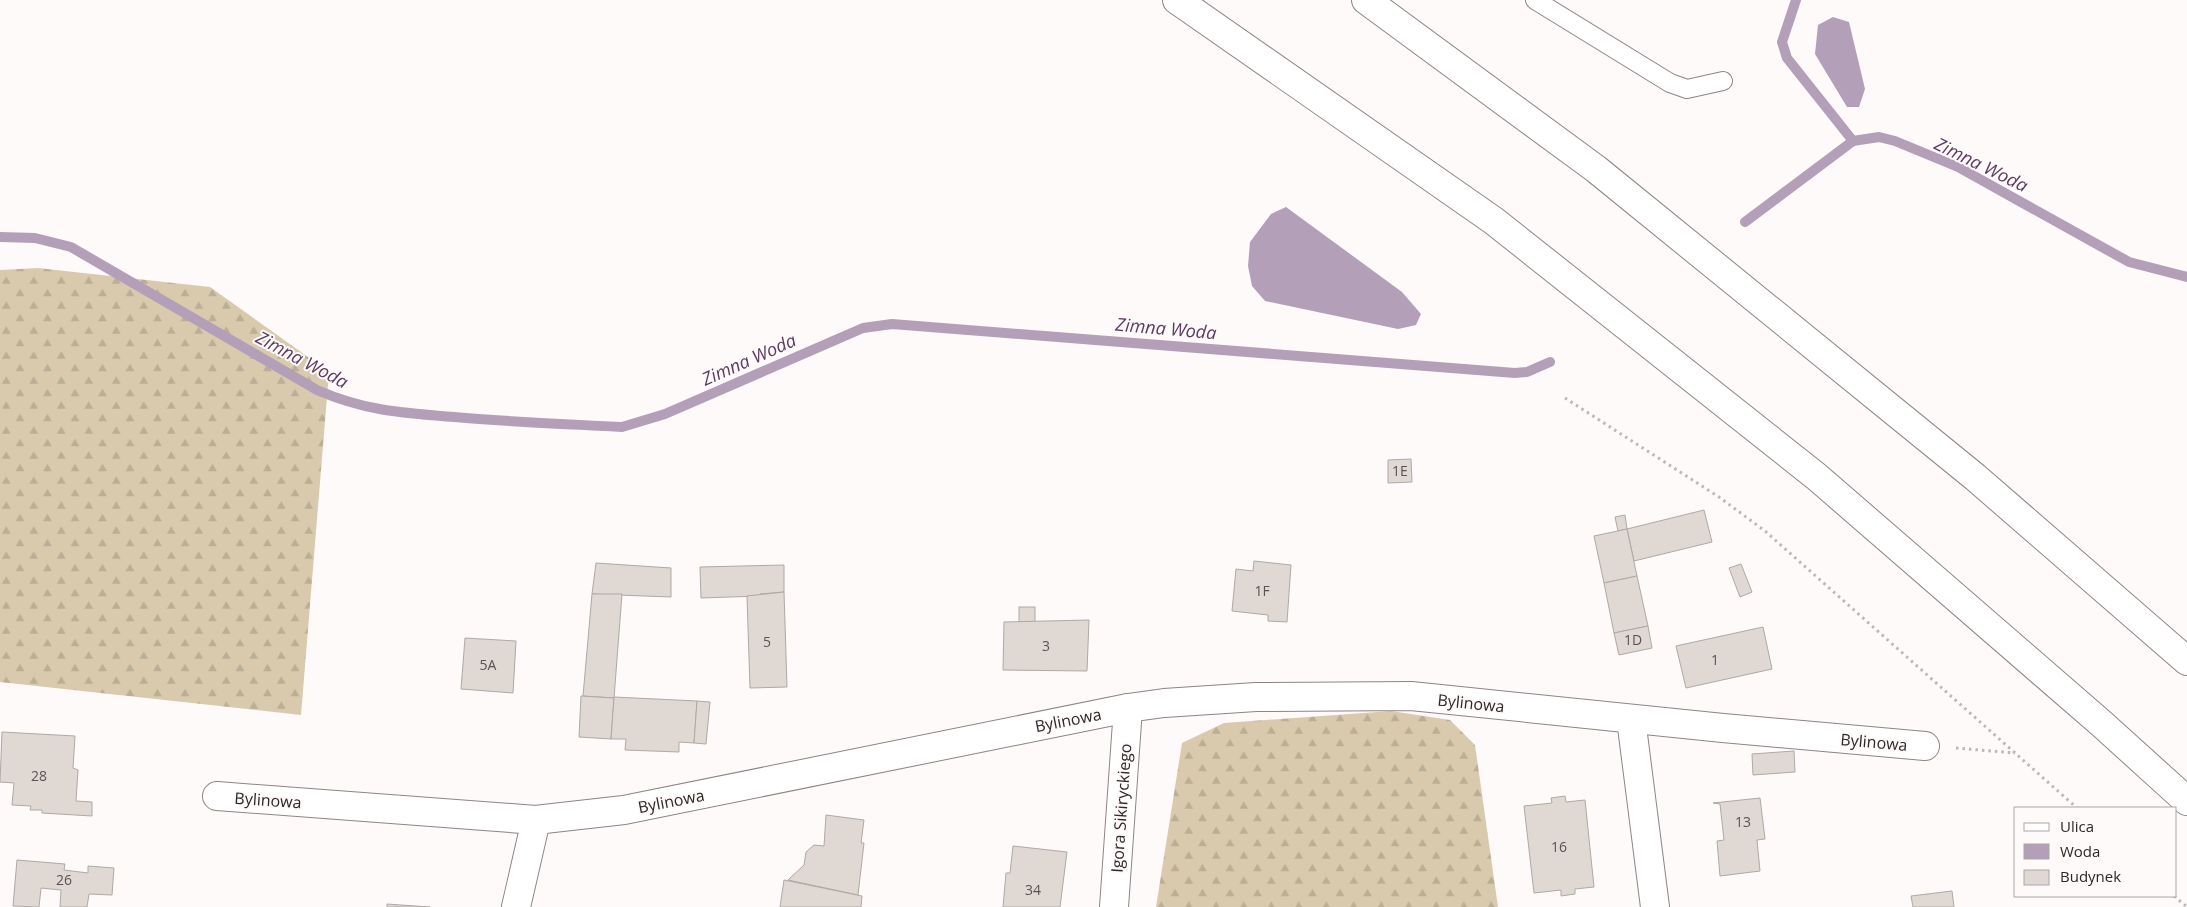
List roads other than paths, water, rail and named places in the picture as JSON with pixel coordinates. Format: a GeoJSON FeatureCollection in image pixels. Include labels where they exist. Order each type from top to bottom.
{"type":"FeatureCollection","features":[{"type":"Feature","properties":{"kind":"main road"},"geometry":{"type":"LineString","coordinates":[[1177,0],[1494,221],[1594,300],[1817,477],[2102,724],[2187,801]]}},
{"type":"Feature","properties":{"kind":"main road"},"geometry":{"type":"LineString","coordinates":[[1366,0],[1596,170],[1975,477],[2187,662]]}},
{"type":"Feature","properties":{"kind":"main road","name":"Bylinowa"},"geometry":{"type":"LineString","coordinates":[[217,796],[536,820],[624,810],[1128,708],[1179,701],[1256,696],[1410,696],[1631,719],[1925,746]]}},
{"type":"Feature","properties":{"kind":"main road","name":"Igora Sikiryckiego"},"geometry":{"type":"LineString","coordinates":[[1114,907],[1128,708]]}},
{"type":"Feature","properties":{"kind":"main road"},"geometry":{"type":"LineString","coordinates":[[1631,719],[1655,907]]}},
{"type":"Feature","properties":{"kind":"main road"},"geometry":{"type":"LineString","coordinates":[[516,907],[536,820]]}},
{"type":"Feature","properties":{"kind":"lane"},"geometry":{"type":"LineString","coordinates":[[1535,0],[1670,83],[1687,89],[1723,81]]}},
{"type":"Feature","properties":{"kind":"water"},"geometry":{"type":"Polygon","coordinates":[[[1833,17],[1849,22],[1865,89],[1859,107],[1847,107],[1815,54],[1818,25],[1833,17]]]}},
{"type":"Feature","properties":{"kind":"water"},"geometry":{"type":"Polygon","coordinates":[[[1286,207],[1402,292],[1421,314],[1416,325],[1398,329],[1265,301],[1252,286],[1248,266],[1250,242],[1271,214],[1286,207]]]}},
{"type":"Feature","properties":{"kind":"waterway"},"geometry":{"type":"LineString","coordinates":[[1796,0],[1782,42],[1787,58],[1853,141]]}},
{"type":"Feature","properties":{"kind":"waterway","name":"Zimna Woda"},"geometry":{"type":"LineString","coordinates":[[1745,222],[1853,141],[1879,137],[1895,141],[1958,167],[2129,262],[2187,277]]}},
{"type":"Feature","properties":{"kind":"waterway","name":"Zimna Woda"},"geometry":{"type":"LineString","coordinates":[[0,237],[35,238],[71,247],[317,390],[351,403],[368,407],[435,416],[622,427],[665,414],[863,328],[892,324],[1515,373],[1527,372],[1550,362]]}}]}
